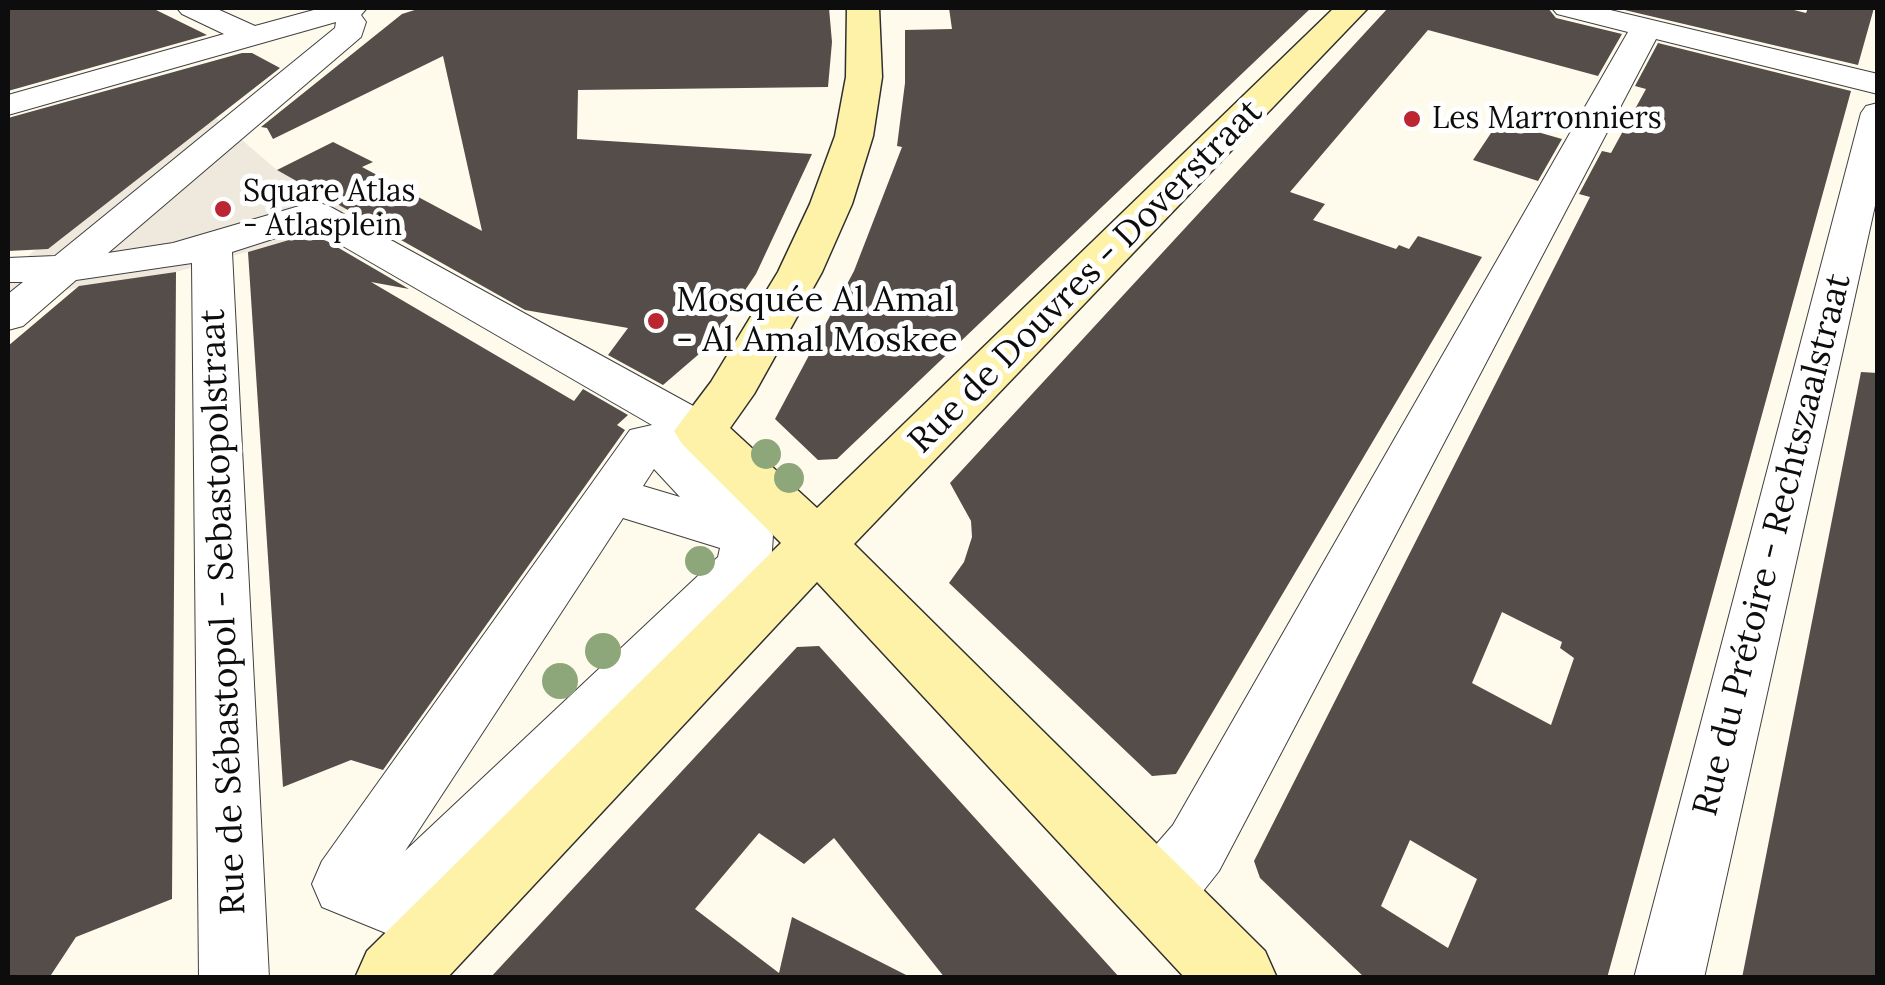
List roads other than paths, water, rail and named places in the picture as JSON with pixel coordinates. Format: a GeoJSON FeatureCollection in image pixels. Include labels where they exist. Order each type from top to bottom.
{"type":"FeatureCollection","features":[{"type":"Feature","properties":{"kind":"street"},"geometry":{"type":"LineString","coordinates":[[192,8],[252,36]]}},
{"type":"Feature","properties":{"kind":"street"},"geometry":{"type":"LineString","coordinates":[[371,894],[640,505],[729,394],[800,272],[831,204],[854,136],[865,44],[863,8]]}},
{"type":"Feature","properties":{"kind":"street","name":"Rue de Douvres - Doverstraat"},"geometry":{"type":"LineString","coordinates":[[394,978],[1352,8]]}},
{"type":"Feature","properties":{"kind":"street"},"geometry":{"type":"LineString","coordinates":[[1567,8],[1878,84]]}},
{"type":"Feature","properties":{"kind":"street"},"geometry":{"type":"LineString","coordinates":[[8,105],[348,9],[350,31],[8,316]]}},
{"type":"Feature","properties":{"kind":"street"},"geometry":{"type":"LineString","coordinates":[[1157,895],[1196,848],[1646,28]]}},
{"type":"Feature","properties":{"kind":"street"},"geometry":{"type":"LineString","coordinates":[[1878,56],[1874,70],[1878,73]]}},
{"type":"Feature","properties":{"kind":"street","name":"Rue du Prétoire - Rechtszaalstraat"},"geometry":{"type":"LineString","coordinates":[[1668,978],[1878,113]]}},
{"type":"Feature","properties":{"kind":"street"},"geometry":{"type":"LineString","coordinates":[[8,270],[136,262],[212,247],[312,213],[686,444],[819,545],[1238,978]]}},
{"type":"Feature","properties":{"kind":"street","name":"Rue de Sébastopol - Sebastopolstraat"},"geometry":{"type":"LineString","coordinates":[[212,247],[234,978]]}},
{"type":"Feature","properties":{"kind":"street"},"geometry":{"type":"LineString","coordinates":[[686,444],[647,442],[345,884],[398,904],[735,550]]}},
{"type":"Feature","properties":{"kind":"street"},"geometry":{"type":"LineString","coordinates":[[686,444],[735,550]]}},
{"type":"Feature","properties":{"kind":"street"},"geometry":{"type":"LineString","coordinates":[[640,505],[735,550]]}},
{"type":"Feature","properties":{"kind":"place","name":"Les Marronniers"},"geometry":{"type":"Point","coordinates":[1412,119]}},
{"type":"Feature","properties":{"kind":"place","name":"Square Atlas - Atlasplein"},"geometry":{"type":"Point","coordinates":[223,209]}},
{"type":"Feature","properties":{"kind":"place","name":"Mosquée Al Amal - Al Amal Moskee"},"geometry":{"type":"Point","coordinates":[656,321]}}]}
